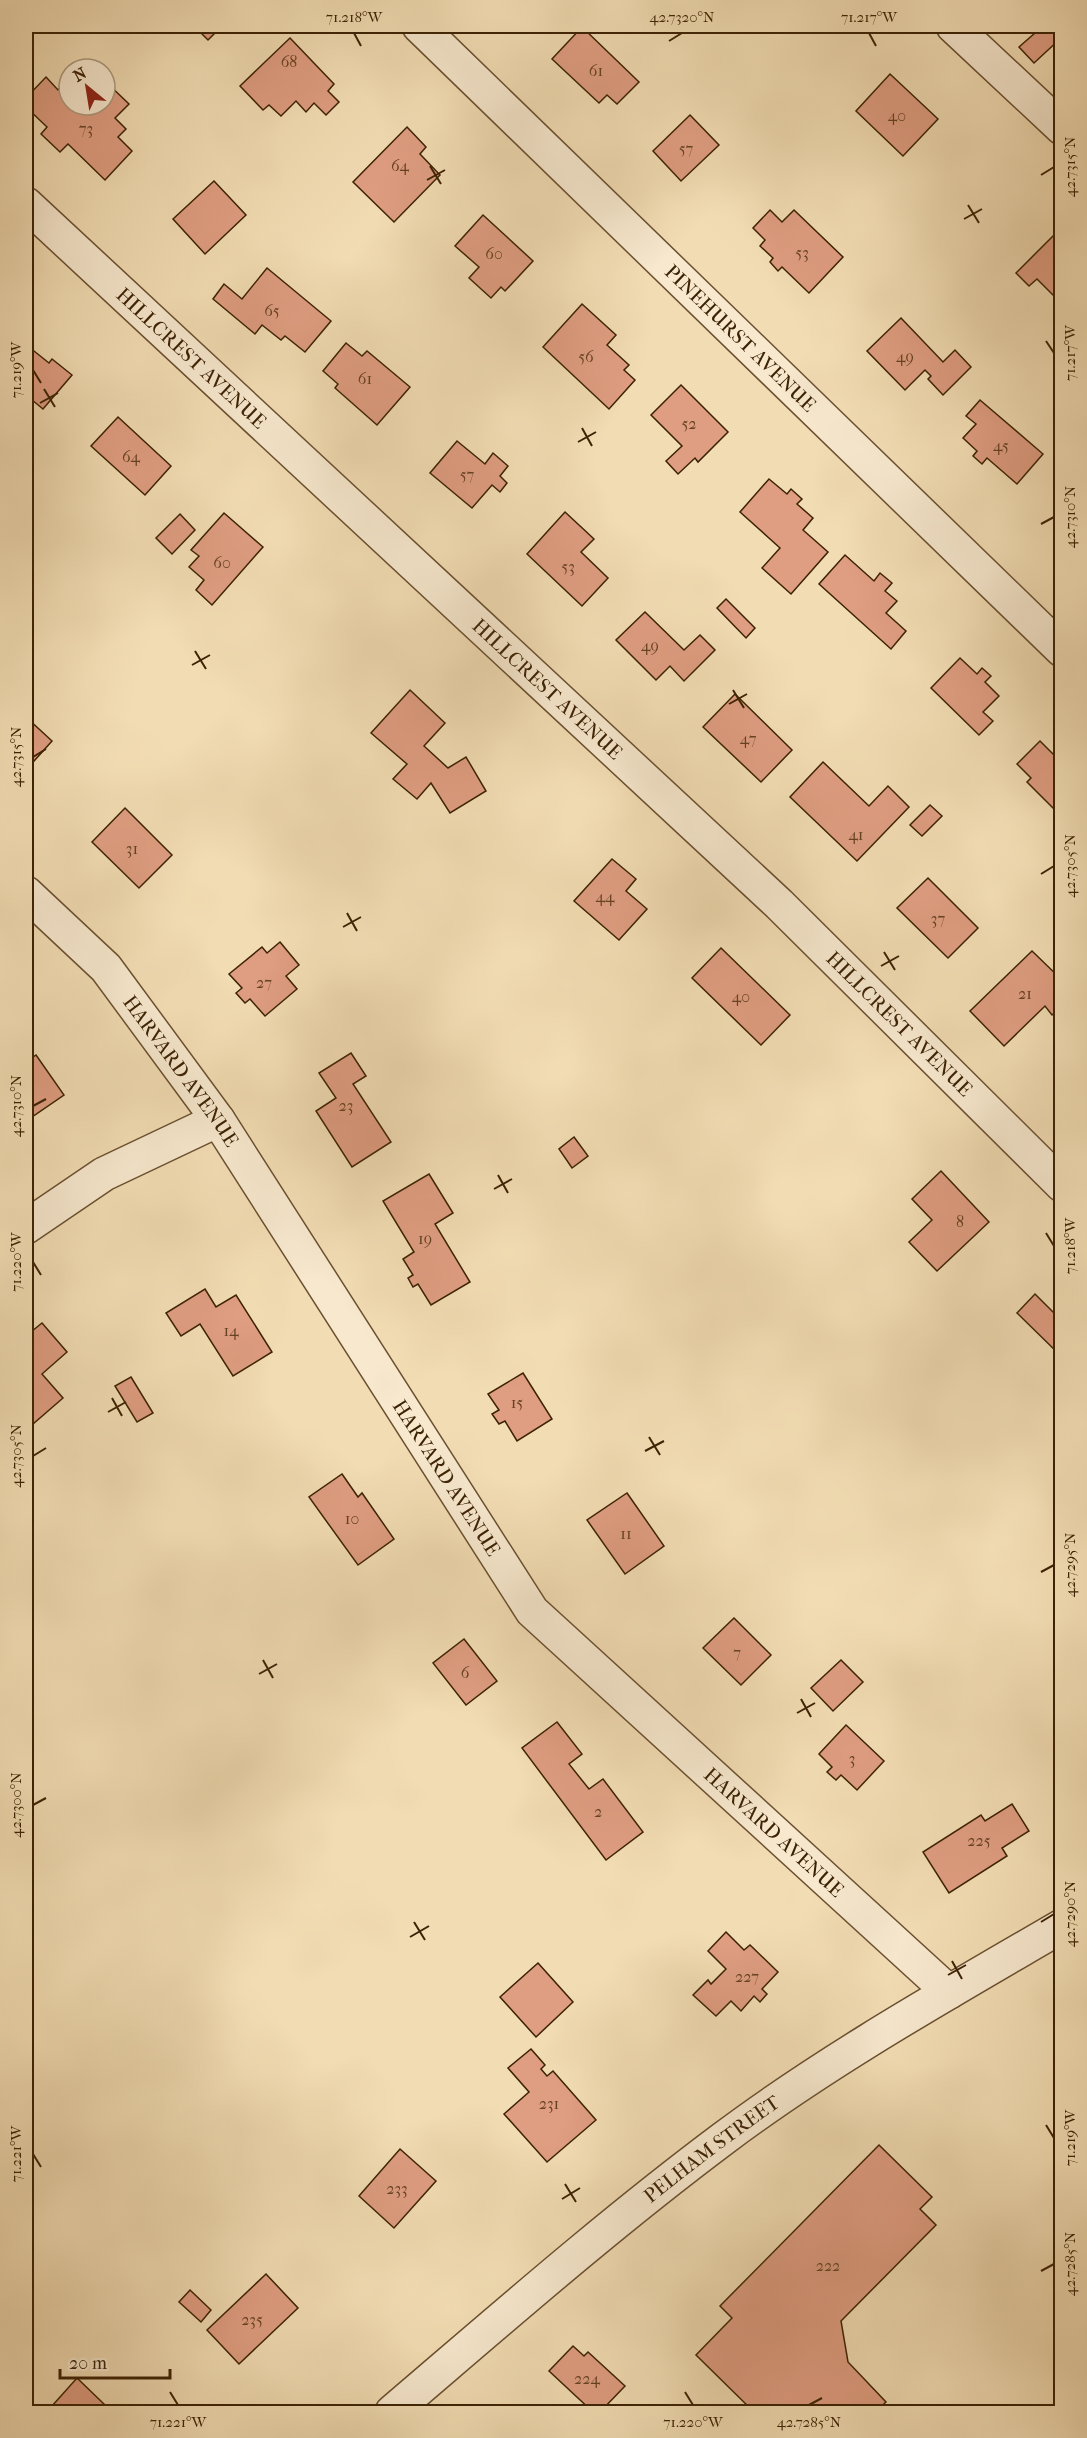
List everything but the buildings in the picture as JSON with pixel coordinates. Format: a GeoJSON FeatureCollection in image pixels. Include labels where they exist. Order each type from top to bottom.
{"type":"FeatureCollection","features":[{"type":"Feature","properties":{"kind":"street","name":"PINEHURST AVENUE"},"geometry":{"type":"LineString","coordinates":[[419,26],[1062,650]]}},
{"type":"Feature","properties":{"kind":"street"},"geometry":{"type":"LineString","coordinates":[[953,26],[1062,128]]}},
{"type":"Feature","properties":{"kind":"street","name":"HILLCREST AVENUE"},"geometry":{"type":"LineString","coordinates":[[26,204],[771,896],[1062,1185]]}},
{"type":"Feature","properties":{"kind":"street","name":"HARVARD AVENUE"},"geometry":{"type":"LineString","coordinates":[[26,893],[106,968],[218,1120],[532,1611],[949,1992]]}},
{"type":"Feature","properties":{"kind":"street"},"geometry":{"type":"LineString","coordinates":[[26,1227],[104,1173],[218,1120]]}},
{"type":"Feature","properties":{"kind":"street","name":"PELHAM STREET"},"geometry":{"type":"LineString","coordinates":[[392,2412],[581,2251],[725,2137],[809,2080],[949,1992],[1062,1926]]}}]}
